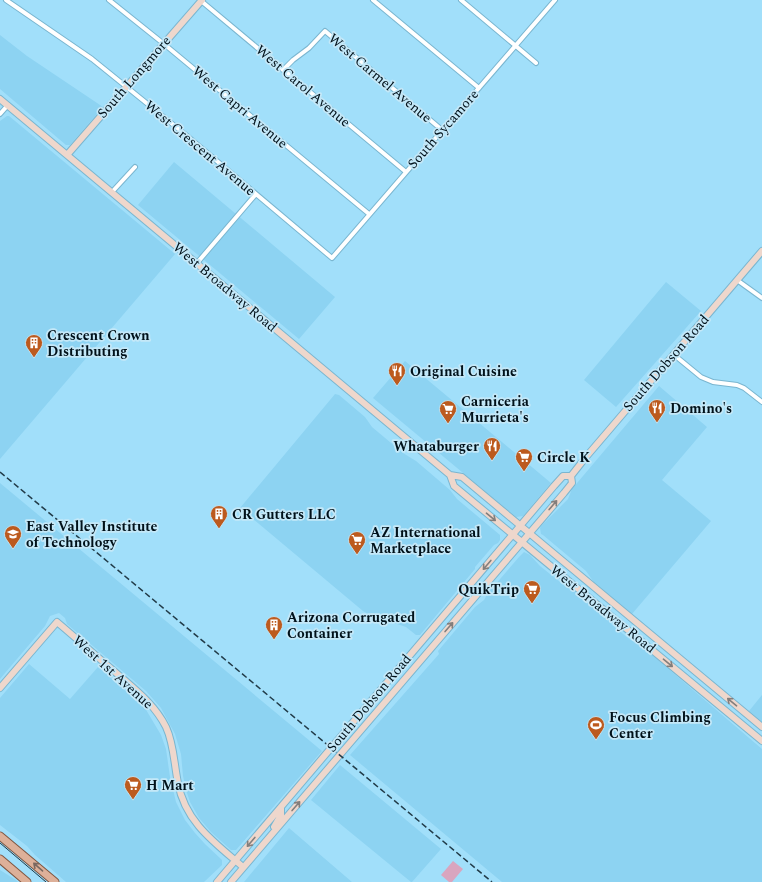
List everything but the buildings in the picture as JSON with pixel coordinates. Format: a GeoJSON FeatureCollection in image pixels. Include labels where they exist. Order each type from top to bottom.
{"type":"FeatureCollection","features":[{"type":"Feature","properties":{"kind":"main road","name":"South Longmore"},"geometry":{"type":"LineString","coordinates":[[67,155],[201,0]]}},
{"type":"Feature","properties":{"kind":"main road","name":"West Broadway Road"},"geometry":{"type":"LineString","coordinates":[[0,99],[450,475],[454,486],[512,535],[762,741]]}},
{"type":"Feature","properties":{"kind":"main road","name":"South Dobson Road"},"geometry":{"type":"LineString","coordinates":[[231,882],[530,533],[572,483],[571,476],[762,251]]}},
{"type":"Feature","properties":{"kind":"main road","name":"West Broadway Road"},"geometry":{"type":"LineString","coordinates":[[450,475],[462,477],[762,727]]}},
{"type":"Feature","properties":{"kind":"main road","name":"South Dobson Road"},"geometry":{"type":"LineString","coordinates":[[217,882],[563,476],[571,476]]}},
{"type":"Feature","properties":{"kind":"main road","name":"West 1st Avenue"},"geometry":{"type":"LineString","coordinates":[[0,688],[57,622],[136,690],[154,708],[169,734],[174,752],[182,800],[204,834],[243,867]]}},
{"type":"Feature","properties":{"kind":"main road"},"geometry":{"type":"LineString","coordinates":[[276,829],[274,827],[281,815],[281,807]]}},
{"type":"Feature","properties":{"kind":"main road"},"geometry":{"type":"LineString","coordinates":[[0,836],[55,882]]}},
{"type":"Feature","properties":{"kind":"main road"},"geometry":{"type":"LineString","coordinates":[[0,859],[27,882]]}},
{"type":"Feature","properties":{"kind":"street","name":"West Crescent Avenue"},"geometry":{"type":"LineString","coordinates":[[6,0],[92,59],[332,258]]}},
{"type":"Feature","properties":{"kind":"street","name":"West Capri Avenue"},"geometry":{"type":"LineString","coordinates":[[109,0],[369,214]]}},
{"type":"Feature","properties":{"kind":"street","name":"West Carol Avenue"},"geometry":{"type":"LineString","coordinates":[[201,0],[406,172]]}},
{"type":"Feature","properties":{"kind":"street"},"geometry":{"type":"LineString","coordinates":[[373,0],[479,88]]}},
{"type":"Feature","properties":{"kind":"street"},"geometry":{"type":"LineString","coordinates":[[461,0],[536,63]]}},
{"type":"Feature","properties":{"kind":"street"},"geometry":{"type":"LineString","coordinates":[[547,0],[553,2]]}},
{"type":"Feature","properties":{"kind":"street","name":"South Sycamore"},"geometry":{"type":"LineString","coordinates":[[332,258],[553,2]]}},
{"type":"Feature","properties":{"kind":"street","name":"West Carmel Avenue"},"geometry":{"type":"LineString","coordinates":[[284,70],[293,60],[309,48],[325,31],[442,130]]}},
{"type":"Feature","properties":{"kind":"street"},"geometry":{"type":"LineString","coordinates":[[0,114],[8,105]]}},
{"type":"Feature","properties":{"kind":"street"},"geometry":{"type":"LineString","coordinates":[[112,192],[135,167]]}},
{"type":"Feature","properties":{"kind":"street"},"geometry":{"type":"LineString","coordinates":[[197,263],[256,194]]}},
{"type":"Feature","properties":{"kind":"street"},"geometry":{"type":"LineString","coordinates":[[737,280],[762,298]]}},
{"type":"Feature","properties":{"kind":"street"},"geometry":{"type":"LineString","coordinates":[[673,354],[701,378],[713,382],[737,385],[744,388],[762,402]]}},
{"type":"Feature","properties":{"kind":"shaded area"},"geometry":{"type":"Polygon","coordinates":[[[0,35],[27,56],[103,107],[70,145],[66,145],[0,89],[0,35]]]}},
{"type":"Feature","properties":{"kind":"shaded area"},"geometry":{"type":"Polygon","coordinates":[[[9,116],[175,254],[0,459],[0,121],[9,116]]]}},
{"type":"Feature","properties":{"kind":"shaded area"},"geometry":{"type":"Polygon","coordinates":[[[174,162],[335,297],[299,339],[138,205],[174,162]]]}},
{"type":"Feature","properties":{"kind":"shaded area"},"geometry":{"type":"Polygon","coordinates":[[[666,282],[701,311],[616,407],[584,380],[666,282]]]}},
{"type":"Feature","properties":{"kind":"shaded area"},"geometry":{"type":"Polygon","coordinates":[[[405,361],[551,483],[523,516],[516,517],[373,398],[405,361]]]}},
{"type":"Feature","properties":{"kind":"shaded area"},"geometry":{"type":"Polygon","coordinates":[[[659,386],[707,427],[662,480],[711,521],[632,614],[593,581],[586,571],[541,534],[540,528],[568,499],[572,489],[659,386]]]}},
{"type":"Feature","properties":{"kind":"shaded area"},"geometry":{"type":"Polygon","coordinates":[[[335,394],[339,395],[365,417],[372,427],[403,453],[416,461],[450,490],[457,499],[500,535],[500,540],[498,543],[494,545],[475,567],[475,569],[420,635],[416,635],[406,627],[370,615],[363,611],[240,508],[335,394]]]}},
{"type":"Feature","properties":{"kind":"shaded area"},"geometry":{"type":"Polygon","coordinates":[[[0,483],[322,751],[236,850],[231,850],[211,832],[199,818],[190,802],[183,776],[181,754],[175,734],[161,708],[146,691],[67,624],[65,618],[59,613],[50,616],[45,626],[0,679],[0,483]]]}},
{"type":"Feature","properties":{"kind":"shaded area"},"geometry":{"type":"Polygon","coordinates":[[[524,552],[530,555],[540,566],[565,586],[577,593],[603,614],[612,625],[628,638],[644,648],[762,749],[762,882],[502,882],[350,755],[439,654],[438,651],[475,607],[484,600],[488,593],[524,552]]]}},
{"type":"Feature","properties":{"kind":"shaded area"},"geometry":{"type":"Polygon","coordinates":[[[29,664],[70,699],[98,667],[145,708],[161,735],[166,749],[170,777],[176,802],[185,820],[205,844],[222,860],[222,865],[204,882],[66,882],[27,846],[0,825],[0,698],[29,664]]]}},
{"type":"Feature","properties":{"kind":"shaded area"},"geometry":{"type":"Polygon","coordinates":[[[762,695],[762,722],[749,711],[762,695]]]}},
{"type":"Feature","properties":{"kind":"shaded area"},"geometry":{"type":"Polygon","coordinates":[[[340,765],[441,849],[412,882],[311,800],[340,765]]]}},
{"type":"Feature","properties":{"kind":"shaded area"},"geometry":{"type":"Polygon","coordinates":[[[289,828],[352,882],[244,882],[289,828]]]}},
{"type":"Feature","properties":{"kind":"shaded area"},"geometry":{"type":"Polygon","coordinates":[[[453,861],[463,869],[452,882],[449,882],[441,875],[453,861]]]}},
{"type":"Feature","properties":{"kind":"shaded area"},"geometry":{"type":"Polygon","coordinates":[[[0,870],[16,880],[18,882],[0,882],[0,870]]]}},
{"type":"Feature","properties":{"kind":"tram line"},"geometry":{"type":"LineString","coordinates":[[0,843],[46,882]]}},
{"type":"Feature","properties":{"kind":"railway"},"geometry":{"type":"LineString","coordinates":[[0,472],[492,882]]}},
{"type":"Feature","properties":{"kind":"place","name":"Crescent Crown Distributing"},"geometry":{"type":"Point","coordinates":[34,358]}},
{"type":"Feature","properties":{"kind":"place","name":"Original Cuisine"},"geometry":{"type":"Point","coordinates":[397,386]}},
{"type":"Feature","properties":{"kind":"place","name":"Domino's"},"geometry":{"type":"Point","coordinates":[657,423]}},
{"type":"Feature","properties":{"kind":"place","name":"Carniceria Murrieta's"},"geometry":{"type":"Point","coordinates":[448,424]}},
{"type":"Feature","properties":{"kind":"place","name":"Whataburger"},"geometry":{"type":"Point","coordinates":[492,461]}},
{"type":"Feature","properties":{"kind":"place","name":"Circle K"},"geometry":{"type":"Point","coordinates":[524,472]}},
{"type":"Feature","properties":{"kind":"place","name":"CR Gutters LLC"},"geometry":{"type":"Point","coordinates":[219,529]}},
{"type":"Feature","properties":{"kind":"place","name":"East Valley Institute of Technology"},"geometry":{"type":"Point","coordinates":[13,549]}},
{"type":"Feature","properties":{"kind":"place","name":"AZ International Marketplace"},"geometry":{"type":"Point","coordinates":[357,555]}},
{"type":"Feature","properties":{"kind":"place","name":"QuikTrip"},"geometry":{"type":"Point","coordinates":[532,604]}},
{"type":"Feature","properties":{"kind":"place","name":"Arizona Corrugated Container"},"geometry":{"type":"Point","coordinates":[274,640]}},
{"type":"Feature","properties":{"kind":"place","name":"Focus Climbing Center"},"geometry":{"type":"Point","coordinates":[596,740]}},
{"type":"Feature","properties":{"kind":"place","name":"H Mart"},"geometry":{"type":"Point","coordinates":[133,800]}}]}
